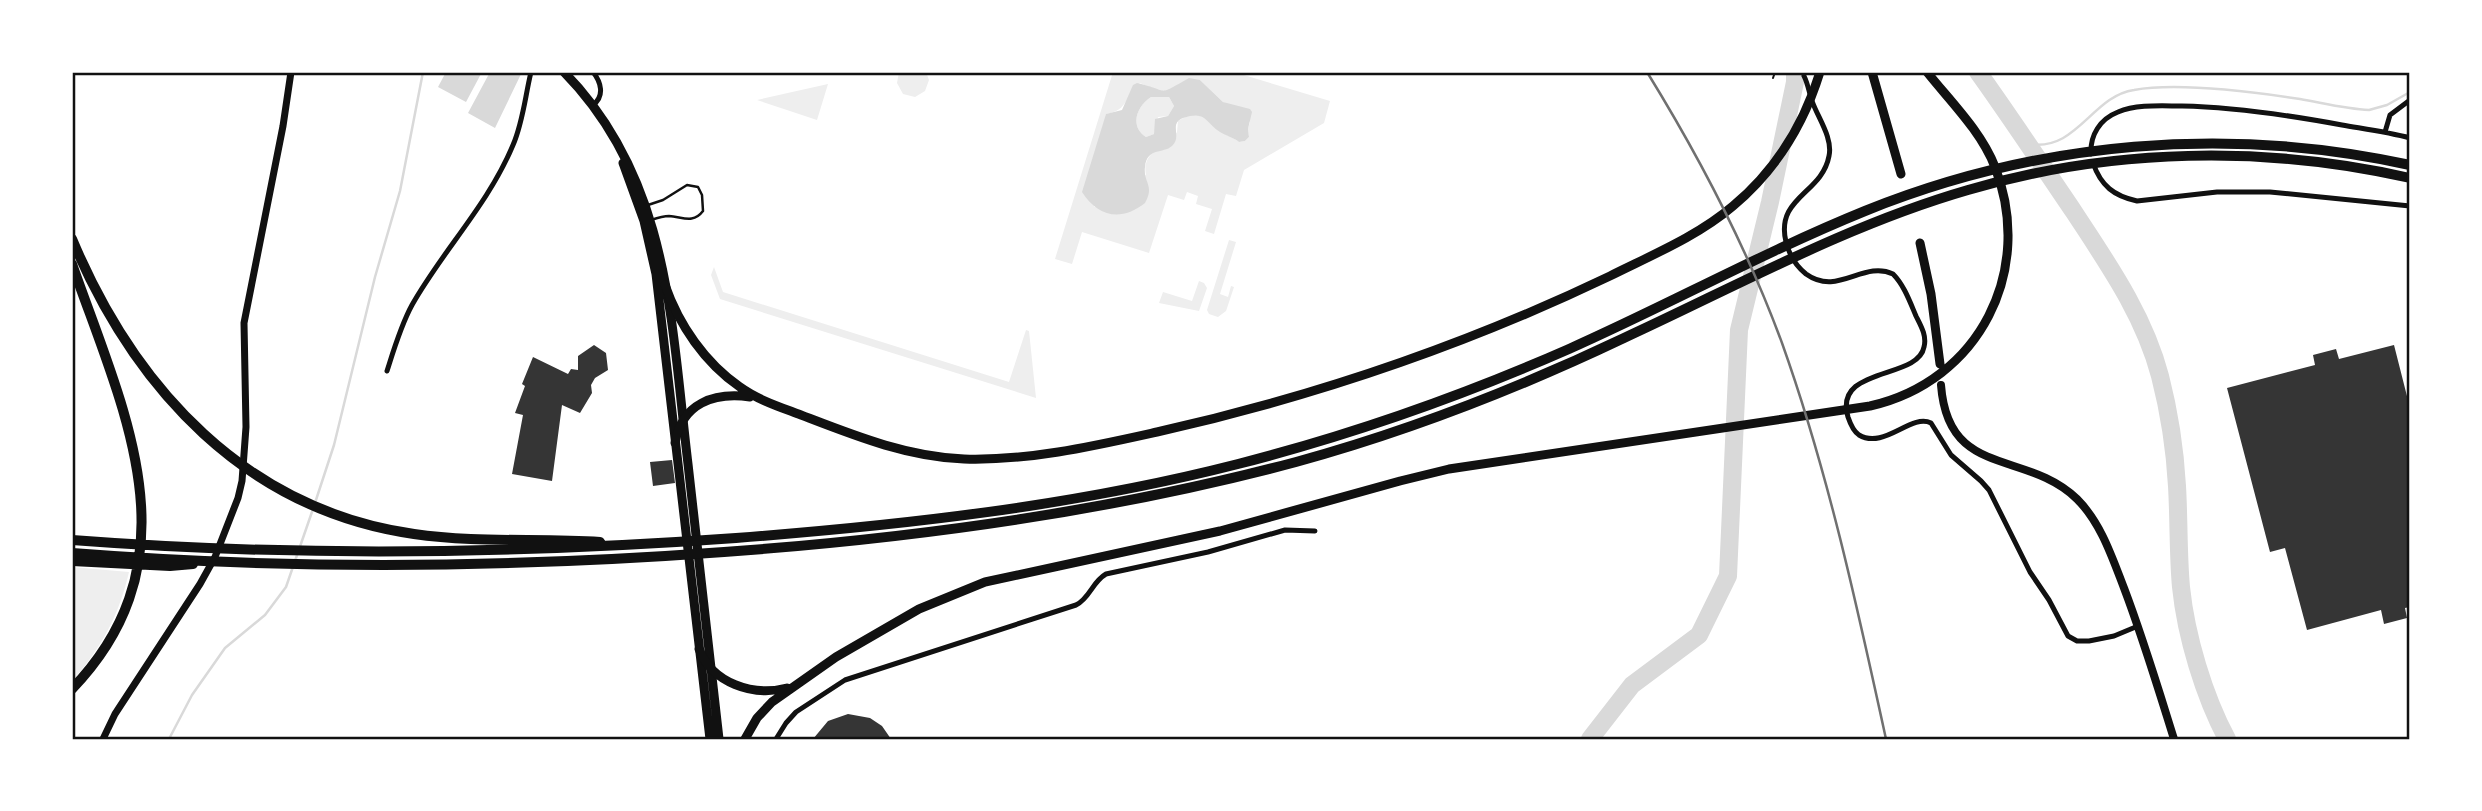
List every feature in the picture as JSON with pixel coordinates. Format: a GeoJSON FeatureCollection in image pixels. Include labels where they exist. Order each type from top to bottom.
{"type":"FeatureCollection","features":[{"type":"Feature","properties":{"kind":"highway"},"geometry":{"type":"LineString","coordinates":[[72,540],[379,552],[487,552],[753,537],[1019,508],[1238,464],[1342,435],[1424,408],[1526,368],[1821,230],[1914,193],[2026,161],[2122,147],[2209,143],[2280,145],[2410,165]]}},
{"type":"Feature","properties":{"kind":"highway"},"geometry":{"type":"LineString","coordinates":[[77,557],[170,566],[229,561],[379,565],[639,559],[917,534],[1018,520],[1122,503],[1291,463],[1390,432],[1487,398],[1567,364],[1825,243],[1889,217],[1969,190],[2050,171],[2124,160],[2187,156],[2260,157],[2331,164],[2410,178]]}},
{"type":"Feature","properties":{"kind":"highway"},"geometry":{"type":"LineString","coordinates":[[72,239],[103,305],[134,355],[164,395],[198,431],[259,477],[310,504],[362,523],[398,531],[479,540],[570,540],[638,545]]}},
{"type":"Feature","properties":{"kind":"highway"},"geometry":{"type":"LineString","coordinates":[[72,264],[130,433],[140,487],[142,530],[136,574],[123,616],[100,656],[72,689]]}},
{"type":"Feature","properties":{"kind":"main road"},"geometry":{"type":"LineString","coordinates":[[564,72],[600,114],[626,157],[651,220],[666,285],[719,739]]}},
{"type":"Feature","properties":{"kind":"main road"},"geometry":{"type":"LineString","coordinates":[[666,285],[680,318],[709,360],[738,386],[762,400],[861,438],[926,455],[994,459],[1065,450],[1223,416],[1281,401],[1390,366],[1530,312],[1624,269],[1708,225],[1750,191],[1796,132],[1810,103],[1820,72]]}},
{"type":"Feature","properties":{"kind":"main road"},"geometry":{"type":"LineString","coordinates":[[1872,72],[1901,174]]}},
{"type":"Feature","properties":{"kind":"main road"},"geometry":{"type":"LineString","coordinates":[[745,739],[766,708],[795,684],[854,646],[902,618],[950,595],[995,579],[1220,531],[1432,473],[1488,462],[1870,406],[1915,390],[1939,375],[1961,356],[1981,330],[1991,312],[2006,267],[2008,240],[2007,213],[1993,162],[1974,131],[1927,72]]}},
{"type":"Feature","properties":{"kind":"main road"},"geometry":{"type":"LineString","coordinates":[[600,114],[633,188],[652,251],[710,739]]}},
{"type":"Feature","properties":{"kind":"main road"},"geometry":{"type":"LineString","coordinates":[[1920,243],[1931,293],[1940,364]]}},
{"type":"Feature","properties":{"kind":"main road"},"geometry":{"type":"LineString","coordinates":[[1941,385],[1947,414],[1954,430],[1966,445],[1986,457],[2051,480],[2074,496],[2088,511],[2104,539],[2138,626],[2174,739]]}},
{"type":"Feature","properties":{"kind":"main road"},"geometry":{"type":"LineString","coordinates":[[675,443],[683,422],[698,405],[715,397],[736,395],[762,400]]}},
{"type":"Feature","properties":{"kind":"main road"},"geometry":{"type":"LineString","coordinates":[[699,649],[711,669],[730,682],[747,688],[773,691],[795,684]]}},
{"type":"Feature","properties":{"kind":"street"},"geometry":{"type":"LineString","coordinates":[[103,739],[115,714],[215,557],[238,498],[246,436],[243,340],[245,314],[283,126],[291,72]]}},
{"type":"Feature","properties":{"kind":"street"},"geometry":{"type":"LineString","coordinates":[[387,371],[413,304],[479,209],[510,152],[521,121],[530,72]]}},
{"type":"Feature","properties":{"kind":"street"},"geometry":{"type":"LineString","coordinates":[[593,72],[601,93],[600,99],[593,105]]}},
{"type":"Feature","properties":{"kind":"street"},"geometry":{"type":"LineString","coordinates":[[1804,76],[1830,149],[1827,164],[1818,179],[1794,201],[1788,211],[1784,229],[1789,251],[1803,271],[1825,282],[1838,282],[1876,270],[1893,274],[1902,285],[1924,335],[1923,351],[1915,360],[1868,379],[1856,387],[1846,407],[1853,427],[1861,436],[1874,438],[1891,434],[1920,421],[1931,423],[1951,455],[1989,490],[2032,576],[2071,638],[2080,642],[2097,640],[2138,626]]}},
{"type":"Feature","properties":{"kind":"street"},"geometry":{"type":"LineString","coordinates":[[2385,132],[2390,115],[2410,100]]}},
{"type":"Feature","properties":{"kind":"street"},"geometry":{"type":"LineString","coordinates":[[2410,138],[2277,113],[2219,107],[2132,108],[2117,112],[2104,121],[2094,132],[2091,141],[2097,175],[2106,187],[2125,198],[2137,201],[2217,192],[2270,192],[2410,206]]}},
{"type":"Feature","properties":{"kind":"street"},"geometry":{"type":"LineString","coordinates":[[776,739],[796,712],[845,680],[1076,605],[1084,601],[1094,584],[1106,574],[1208,552],[1285,530],[1315,531]]}},
{"type":"Feature","properties":{"kind":"lane"},"geometry":{"type":"LineString","coordinates":[[647,206],[687,186],[698,187],[702,195],[703,211],[696,218],[688,220],[668,216],[651,220]]}},
{"type":"Feature","properties":{"kind":"path"},"geometry":{"type":"LineString","coordinates":[[1773,78],[1775,72]]}},
{"type":"Feature","properties":{"kind":"shaded area"},"geometry":{"type":"Polygon","coordinates":[[[446,72],[482,72],[466,102],[438,87],[446,72]]]}},
{"type":"Feature","properties":{"kind":"shaded area"},"geometry":{"type":"Polygon","coordinates":[[[490,72],[522,72],[495,128],[468,113],[490,72]]]}},
{"type":"Feature","properties":{"kind":"shaded area"},"geometry":{"type":"Polygon","coordinates":[[[899,72],[926,72],[929,80],[925,91],[915,97],[903,94],[897,83],[899,72]]]}},
{"type":"Feature","properties":{"kind":"shaded area"},"geometry":{"type":"Polygon","coordinates":[[[1113,72],[1234,72],[1330,101],[1324,123],[1244,170],[1236,196],[1226,194],[1214,234],[1205,231],[1212,209],[1196,204],[1198,196],[1187,192],[1184,200],[1168,195],[1149,253],[1082,232],[1072,264],[1055,259],[1113,72]],[[1200,80],[1179,84],[1162,93],[1140,83],[1123,106],[1106,114],[1094,207],[1146,175],[1149,157],[1156,151],[1166,149],[1177,132],[1178,121],[1185,117],[1200,116],[1239,142],[1245,141],[1249,137],[1250,122],[1236,108],[1223,102],[1200,80]]]}},
{"type":"Feature","properties":{"kind":"shaded area"},"geometry":{"type":"Polygon","coordinates":[[[1189,78],[1200,80],[1223,102],[1250,109],[1252,112],[1249,137],[1239,142],[1220,132],[1201,116],[1182,118],[1176,124],[1176,138],[1172,146],[1152,154],[1146,161],[1149,192],[1145,203],[1127,213],[1119,214],[1110,214],[1095,207],[1082,192],[1106,114],[1122,110],[1133,85],[1137,83],[1163,91],[1189,78]],[[1151,97],[1139,111],[1136,122],[1146,137],[1154,134],[1155,119],[1168,116],[1174,106],[1169,97],[1151,97]]]}},
{"type":"Feature","properties":{"kind":"shaded area"},"geometry":{"type":"Polygon","coordinates":[[[828,84],[817,120],[757,100],[828,84]]]}},
{"type":"Feature","properties":{"kind":"shaded area"},"geometry":{"type":"Polygon","coordinates":[[[1151,97],[1169,97],[1174,106],[1168,116],[1158,117],[1154,134],[1146,137],[1136,122],[1142,106],[1151,97]]]}},
{"type":"Feature","properties":{"kind":"shaded area"},"geometry":{"type":"Polygon","coordinates":[[[1229,240],[1236,242],[1220,294],[1228,297],[1231,286],[1234,287],[1226,311],[1218,317],[1209,314],[1207,310],[1229,240]]]}},
{"type":"Feature","properties":{"kind":"shaded area"},"geometry":{"type":"Polygon","coordinates":[[[714,267],[723,292],[1009,382],[1026,330],[1029,331],[1036,398],[720,299],[711,275],[714,267]]]}},
{"type":"Feature","properties":{"kind":"shaded area"},"geometry":{"type":"Polygon","coordinates":[[[1199,281],[1207,288],[1199,311],[1159,303],[1163,292],[1192,301],[1199,281]]]}},
{"type":"Feature","properties":{"kind":"shaded area"},"geometry":{"type":"Polygon","coordinates":[[[72,567],[129,572],[120,604],[108,631],[72,682],[72,567]]]}},
{"type":"Feature","properties":{"kind":"building"},"geometry":{"type":"Polygon","coordinates":[[[594,345],[606,353],[608,370],[595,378],[591,385],[592,393],[580,413],[562,405],[552,481],[512,474],[523,415],[515,413],[525,386],[522,384],[533,357],[568,374],[571,369],[578,370],[578,356],[594,345]]]}},
{"type":"Feature","properties":{"kind":"building"},"geometry":{"type":"Polygon","coordinates":[[[2394,345],[2410,408],[2410,607],[2405,608],[2407,618],[2384,624],[2381,610],[2307,630],[2285,548],[2270,552],[2227,388],[2315,365],[2313,355],[2336,349],[2339,359],[2394,345]]]}},
{"type":"Feature","properties":{"kind":"building"},"geometry":{"type":"Polygon","coordinates":[[[672,460],[675,483],[653,486],[650,462],[672,460]]]}},
{"type":"Feature","properties":{"kind":"building"},"geometry":{"type":"Polygon","coordinates":[[[848,714],[870,718],[882,726],[891,739],[813,739],[828,721],[848,714]]]}},
{"type":"Feature","properties":{"kind":"waterway"},"geometry":{"type":"LineString","coordinates":[[315,503],[334,445],[375,277],[400,191],[423,72]]}},
{"type":"Feature","properties":{"kind":"waterway"},"geometry":{"type":"LineString","coordinates":[[1590,739],[1632,685],[1699,635],[1728,576],[1739,330],[1770,202],[1795,72]]}},
{"type":"Feature","properties":{"kind":"waterway"},"geometry":{"type":"LineString","coordinates":[[1978,72],[2112,271],[2145,332],[2169,417],[2177,486],[2181,587],[2187,625],[2204,685],[2227,739]]}},
{"type":"Feature","properties":{"kind":"waterway"},"geometry":{"type":"LineString","coordinates":[[2029,144],[2046,144],[2060,140],[2107,102],[2119,94],[2134,90],[2172,87],[2217,89],[2369,110],[2387,105],[2410,92]]}},
{"type":"Feature","properties":{"kind":"waterway"},"geometry":{"type":"LineString","coordinates":[[169,739],[192,695],[225,648],[265,615],[286,587],[313,509]]}},
{"type":"Feature","properties":{"kind":"railway"},"geometry":{"type":"LineString","coordinates":[[1647,72],[1686,137],[1721,204],[1754,273],[1782,343],[1827,490],[1886,739]]}}]}
